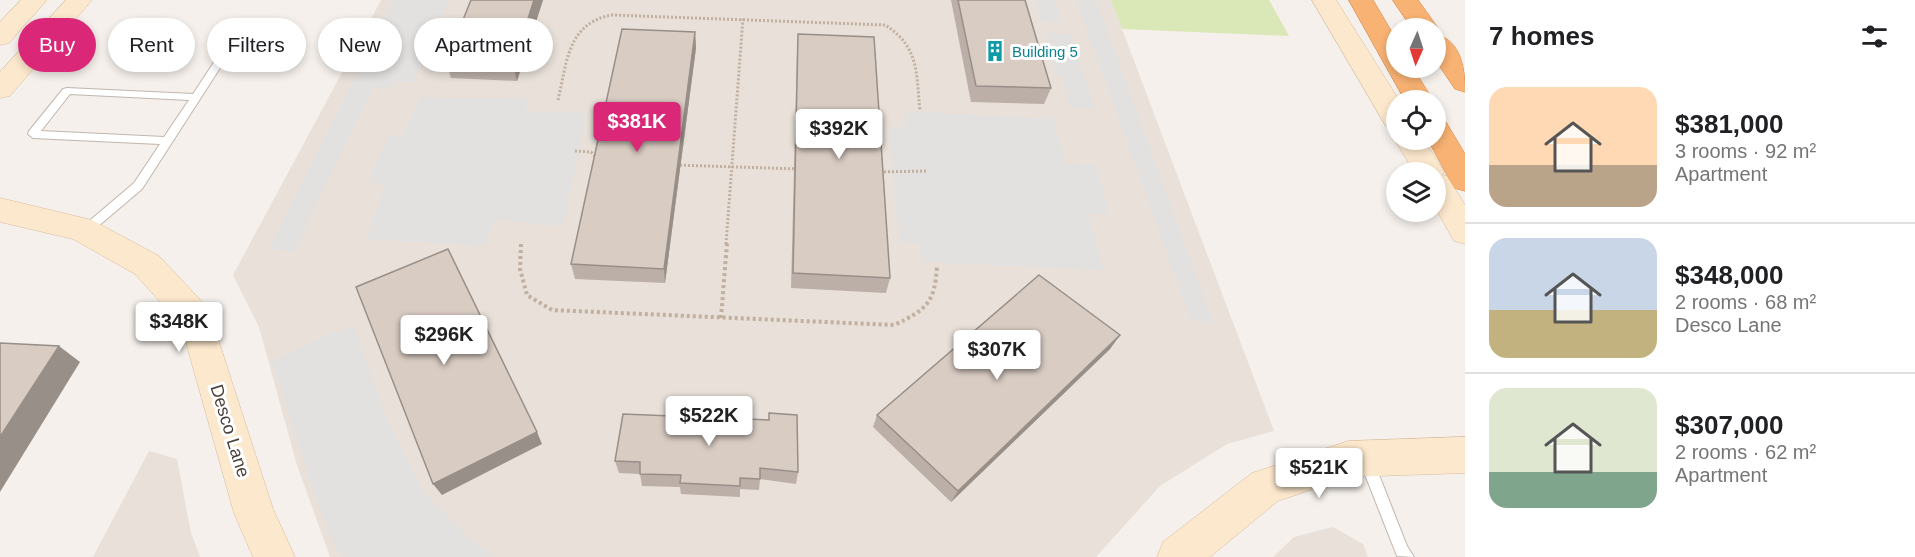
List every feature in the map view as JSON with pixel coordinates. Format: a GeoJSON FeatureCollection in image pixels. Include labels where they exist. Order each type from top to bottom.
{"type":"FeatureCollection","features":[{"type":"Feature","properties":{"kind":"highway"},"geometry":{"type":"LineString","coordinates":[[1361,0],[1386,44]]}},
{"type":"Feature","properties":{"kind":"highway"},"geometry":{"type":"LineString","coordinates":[[1405,0],[1418,18]]}},
{"type":"Feature","properties":{"kind":"highway"},"geometry":{"type":"LineString","coordinates":[[1446,56],[1465,83]]}},
{"type":"Feature","properties":{"kind":"highway"},"geometry":{"type":"LineString","coordinates":[[1446,147],[1465,180]]}},
{"type":"Feature","properties":{"kind":"street"},"geometry":{"type":"LineString","coordinates":[[0,37],[35,0]]}},
{"type":"Feature","properties":{"kind":"street"},"geometry":{"type":"LineString","coordinates":[[0,89],[80,0]]}},
{"type":"Feature","properties":{"kind":"street"},"geometry":{"type":"LineString","coordinates":[[1324,0],[1386,102]]}},
{"type":"Feature","properties":{"kind":"street"},"geometry":{"type":"LineString","coordinates":[[1446,201],[1465,232]]}},
{"type":"Feature","properties":{"kind":"street","name":"Desco Lane"},"geometry":{"type":"LineString","coordinates":[[0,210],[85,231],[147,264],[196,318],[254,513],[274,557]]}},
{"type":"Feature","properties":{"kind":"street"},"geometry":{"type":"LineString","coordinates":[[1178,557],[1266,486],[1348,459],[1465,455]]}},
{"type":"Feature","properties":{"kind":"lane"},"geometry":{"type":"LineString","coordinates":[[85,231],[138,186],[211,72]]}},
{"type":"Feature","properties":{"kind":"lane"},"geometry":{"type":"LineString","coordinates":[[166,141],[33,134],[67,91],[194,97]]}},
{"type":"Feature","properties":{"kind":"lane"},"geometry":{"type":"LineString","coordinates":[[1366,459],[1402,551],[1407,557]]}},
{"type":"Feature","properties":{"kind":"path"},"geometry":{"type":"LineString","coordinates":[[558,100],[574,44],[582,28],[594,19],[612,15],[743,18],[885,25],[902,33],[912,47],[920,111]]}},
{"type":"Feature","properties":{"kind":"path"},"geometry":{"type":"LineString","coordinates":[[721,318],[743,18]]}},
{"type":"Feature","properties":{"kind":"path"},"geometry":{"type":"LineString","coordinates":[[575,151],[591,152],[599,161]]}},
{"type":"Feature","properties":{"kind":"path"},"geometry":{"type":"LineString","coordinates":[[673,164],[803,170]]}},
{"type":"Feature","properties":{"kind":"path"},"geometry":{"type":"LineString","coordinates":[[878,172],[927,171]]}},
{"type":"Feature","properties":{"kind":"path"},"geometry":{"type":"LineString","coordinates":[[521,244],[520,269],[527,295],[552,310],[894,325],[922,312],[932,299],[936,292],[937,266]]}},
{"type":"Feature","properties":{"kind":"shaded area"},"geometry":{"type":"Polygon","coordinates":[[[381,0],[1111,0],[1274,431],[1227,444],[1160,486],[1096,557],[330,557],[296,462],[259,327],[233,275],[342,72],[402,72],[402,18],[371,18],[381,0]]]}},
{"type":"Feature","properties":{"kind":"shaded area"},"geometry":{"type":"Polygon","coordinates":[[[395,0],[450,0],[442,18],[414,18],[414,72],[418,72],[413,82],[396,82],[392,89],[373,88],[294,252],[268,249],[358,72],[402,72],[402,18],[386,18],[395,0]]]}},
{"type":"Feature","properties":{"kind":"shaded area"},"geometry":{"type":"Polygon","coordinates":[[[1035,0],[1055,0],[1062,22],[1041,21],[1035,0]]]}},
{"type":"Feature","properties":{"kind":"shaded area"},"geometry":{"type":"Polygon","coordinates":[[[1076,0],[1096,0],[1213,322],[1191,321],[1076,0]]]}},
{"type":"Feature","properties":{"kind":"shaded area"},"geometry":{"type":"Polygon","coordinates":[[[1045,33],[1070,34],[1095,109],[1070,108],[1062,78],[1057,77],[1045,33]]]}},
{"type":"Feature","properties":{"kind":"shaded area"},"geometry":{"type":"Polygon","coordinates":[[[421,97],[528,99],[525,111],[587,113],[563,226],[493,220],[487,246],[366,239],[385,185],[368,183],[388,136],[403,136],[421,97]]]}},
{"type":"Feature","properties":{"kind":"shaded area"},"geometry":{"type":"Polygon","coordinates":[[[905,111],[1053,119],[1066,163],[1096,165],[1109,214],[1088,214],[1103,270],[922,262],[920,244],[899,243],[889,127],[907,127],[905,111]]]}},
{"type":"Feature","properties":{"kind":"shaded area"},"geometry":{"type":"Polygon","coordinates":[[[353,324],[388,422],[422,491],[471,541],[495,557],[343,557],[333,543],[314,493],[272,361],[353,324]]]}},
{"type":"Feature","properties":{"kind":"shaded area"},"geometry":{"type":"Polygon","coordinates":[[[149,451],[177,459],[191,533],[200,557],[93,557],[149,451]]]}},
{"type":"Feature","properties":{"kind":"shaded area"},"geometry":{"type":"Polygon","coordinates":[[[1333,527],[1363,544],[1368,557],[1273,557],[1294,537],[1333,527]]]}},
{"type":"Feature","properties":{"kind":"green space"},"geometry":{"type":"Polygon","coordinates":[[[1111,0],[1269,0],[1289,36],[1122,29],[1111,0]]]}},
{"type":"Feature","properties":{"kind":"building"},"geometry":{"type":"Polygon","coordinates":[[[471,0],[534,0],[528,18],[464,18],[471,0]]]}},
{"type":"Feature","properties":{"kind":"building","name":"Building 5"},"geometry":{"type":"Polygon","coordinates":[[[958,0],[1025,0],[1051,88],[976,86],[958,0]]]}},
{"type":"Feature","properties":{"kind":"building"},"geometry":{"type":"Polygon","coordinates":[[[622,29],[695,32],[664,269],[571,264],[622,29]]]}},
{"type":"Feature","properties":{"kind":"building"},"geometry":{"type":"Polygon","coordinates":[[[798,34],[874,37],[890,278],[793,273],[798,34]]]}},
{"type":"Feature","properties":{"kind":"building"},"geometry":{"type":"Polygon","coordinates":[[[448,249],[537,432],[433,484],[356,287],[448,249]]]}},
{"type":"Feature","properties":{"kind":"building"},"geometry":{"type":"Polygon","coordinates":[[[1039,275],[1120,335],[958,491],[877,415],[1039,275]]]}},
{"type":"Feature","properties":{"kind":"building"},"geometry":{"type":"Polygon","coordinates":[[[0,343],[59,346],[0,437],[0,343]]]}},
{"type":"Feature","properties":{"kind":"building"},"geometry":{"type":"Polygon","coordinates":[[[769,413],[797,415],[798,472],[760,468],[760,479],[740,478],[740,486],[680,483],[681,475],[640,474],[640,462],[615,461],[623,414],[769,420],[769,413]]]}},
{"type":"Feature","properties":{"kind":"place","name":"Building 5"},"geometry":{"type":"Point","coordinates":[995,51]}}]}
